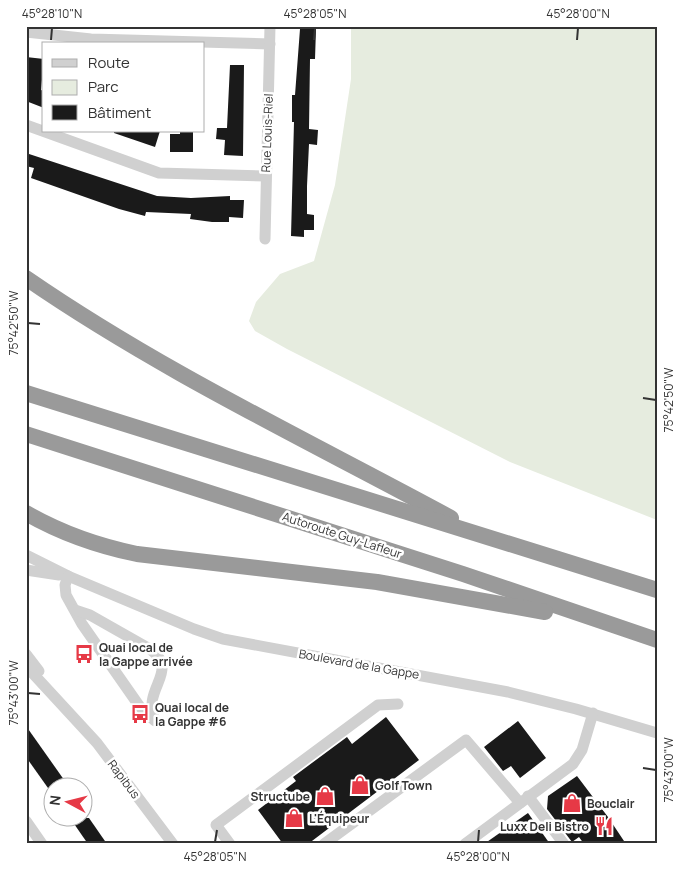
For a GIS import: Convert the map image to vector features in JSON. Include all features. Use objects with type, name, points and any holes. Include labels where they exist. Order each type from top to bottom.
[{"type":"highway","points":[[26,278],[107,332],[186,379],[478,533]]},
{"type":"highway","points":[[26,393],[357,498],[478,533],[657,590]]},
{"type":"highway","name":"Autoroute Guy-Lafleur","points":[[26,434],[463,574],[602,623],[657,640]]},
{"type":"highway","points":[[26,513],[77,537],[131,553],[409,587],[602,623]]},
{"type":"street","name":"Rue Louis-Riel","points":[[265,239],[270,26]]},
{"type":"street","points":[[26,32],[91,38],[270,44]]},
{"type":"street","points":[[26,125],[42,131]]},
{"type":"street","points":[[45,132],[159,173],[266,176]]},
{"type":"street","name":"Boulevard de la Gappe","points":[[26,555],[68,576],[194,629],[232,641],[493,688],[657,733]]},
{"type":"street","name":"Boulevard de la Gappe","points":[[26,570],[68,576]]},
{"type":"street","points":[[68,576],[65,592],[82,624],[140,707],[155,721],[150,704],[162,672],[158,656],[90,615],[75,610]]},
{"type":"street","name":"Rapibus","points":[[26,654],[72,717]]},
{"type":"street","name":"Rapibus","points":[[26,666],[105,754],[173,844]]},
{"type":"street","points":[[230,844],[216,825],[378,705],[398,704]]},
{"type":"street","points":[[465,844],[480,839],[524,800],[576,760],[582,750],[593,714]]},
{"type":"street","points":[[324,844],[466,740],[564,844]]},
{"type":"street","points":[[26,821],[42,844]]},
{"type":"green space","points":[[351,26],[657,26],[657,520],[510,462],[255,331],[249,321],[256,302],[280,274],[314,261],[335,185],[351,79]]},
{"type":"building","points":[[300,29],[316,29],[315,59],[310,59],[309,129],[318,130],[317,145],[309,144],[307,186],[307,214],[314,215],[314,230],[304,230],[304,237],[291,236],[294,122],[292,122],[292,95],[295,95]]},
{"type":"building","points":[[26,57],[42,59],[42,107],[26,101]]},
{"type":"building","points":[[230,65],[244,65],[243,156],[224,155],[225,140],[216,139],[217,128],[227,128]]},
{"type":"building","points":[[114,132],[160,132],[155,147]]},
{"type":"building","points":[[180,132],[193,132],[193,152],[170,152],[170,134],[180,134]]},
{"type":"building","points":[[26,153],[157,196],[191,198],[230,196],[230,200],[244,200],[243,218],[229,217],[229,222],[212,222],[190,219],[191,214],[146,212],[145,216],[119,209],[31,178],[34,168],[26,166]]},
{"type":"building","points":[[386,717],[419,760],[308,844],[283,844],[258,810],[296,781],[293,777],[347,737],[352,744]]},
{"type":"building","points":[[518,721],[546,758],[520,778],[511,766],[503,771],[484,747]]},
{"type":"building","points":[[26,726],[63,778],[42,778],[42,780],[26,757]]},
{"type":"building","name":"Bouclair","points":[[577,776],[626,844],[584,844],[579,837],[572,842],[547,809],[548,796]]},
{"type":"building","points":[[528,813],[550,844],[484,844]]},
{"type":"building","points":[[92,822],[107,844],[88,844],[77,828],[92,828]]},
{"type":"place","name":"Quai local de la Gappe arrivée","points":[[84,654]]},
{"type":"place","name":"Quai local de la Gappe #6","points":[[140,714]]},
{"type":"place","name":"Golf Town","points":[[360,785]]},
{"type":"place","name":"Structube","points":[[325,796]]},
{"type":"place","name":"Bouclair","points":[[572,803]]},
{"type":"place","name":"L'Équipeur","points":[[294,818]]},
{"type":"place","name":"Luxx Deli Bistro","points":[[604,826]]}]
